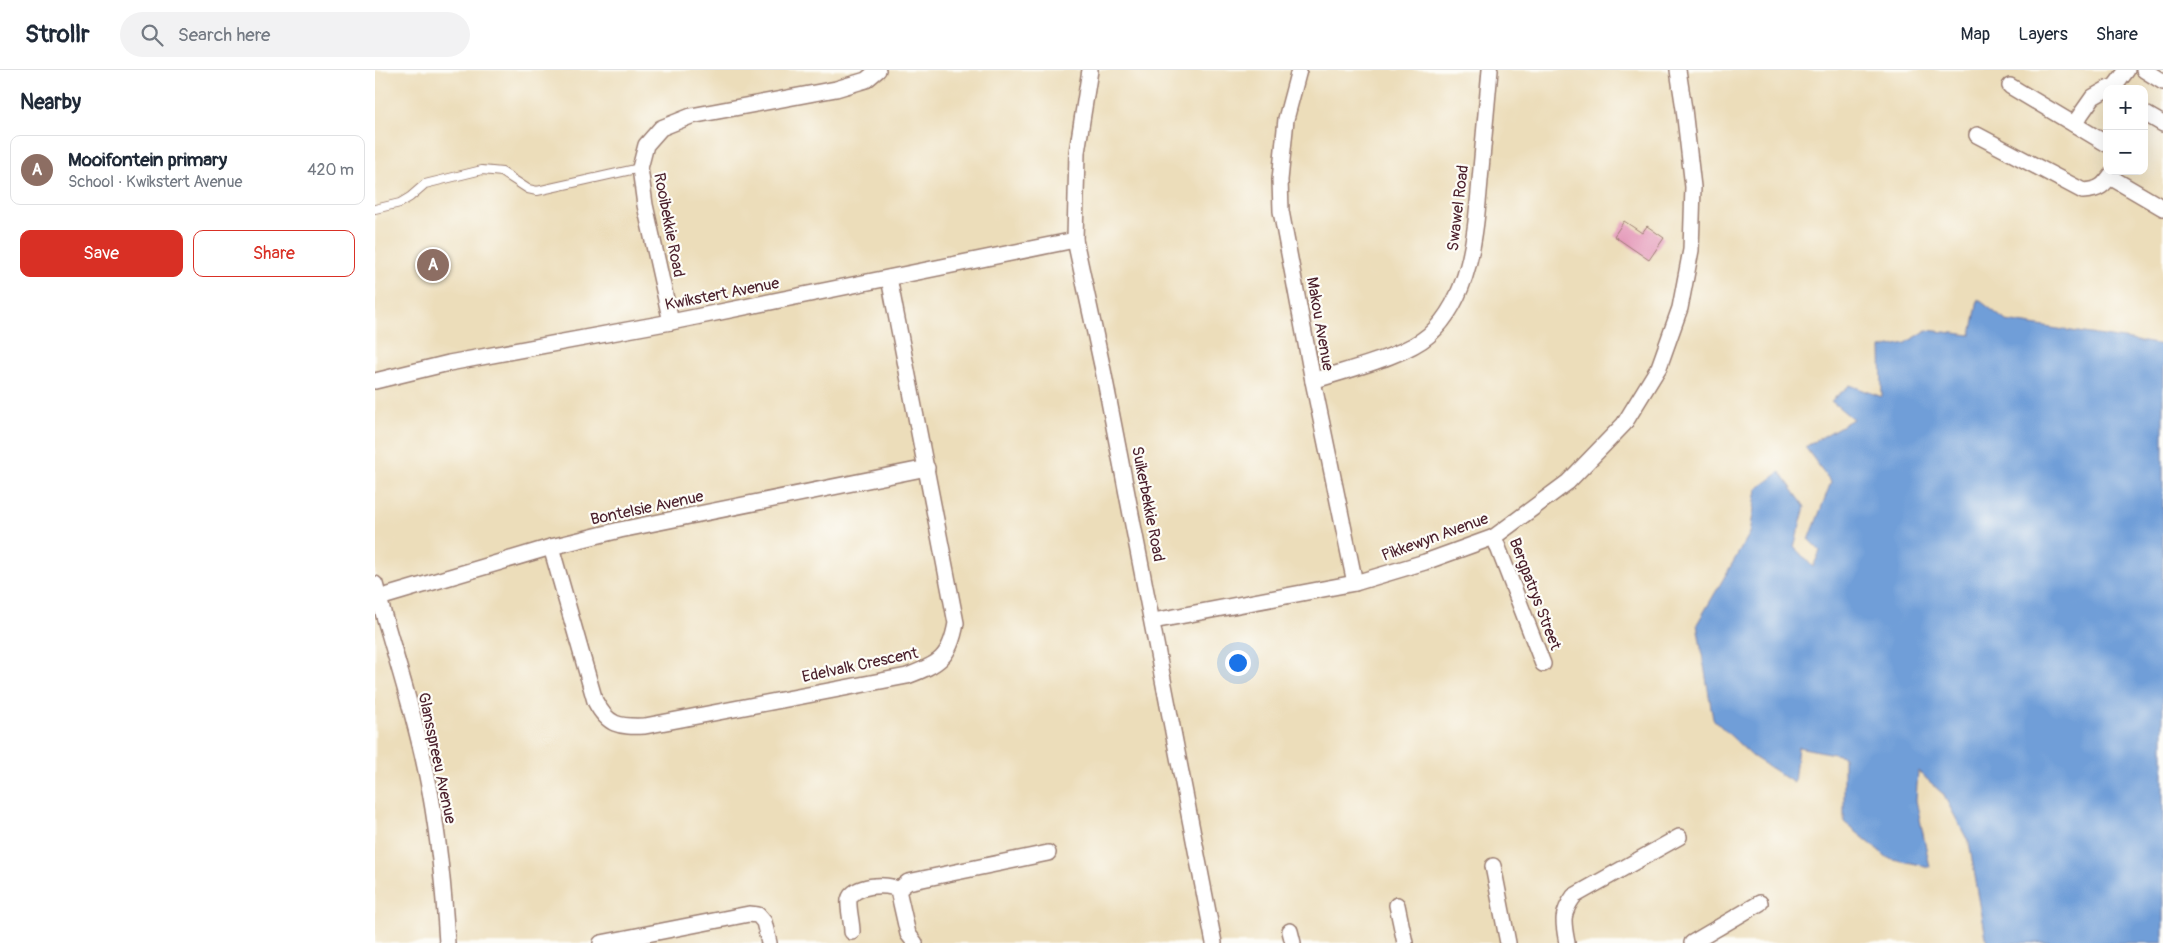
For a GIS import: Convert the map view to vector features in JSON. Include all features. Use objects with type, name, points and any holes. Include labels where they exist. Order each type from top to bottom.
[{"type":"street","name":"Rooibekkie Road","points":[[671,322],[654,252],[640,168],[646,145],[661,128],[691,116],[836,89],[865,80],[879,70]]},
{"type":"street","name":"Suikerbekkie Road","points":[[1090,70],[1077,152],[1075,240],[1153,621],[1214,943]]},
{"type":"street","name":"Makou Avenue","points":[[1299,70],[1286,119],[1280,180],[1281,211],[1313,381],[1355,584]]},
{"type":"street","name":"Swawel Road","points":[[1313,381],[1401,351],[1429,336],[1449,312],[1465,276],[1475,238],[1490,70]]},
{"type":"street","name":"Pikkewyn Avenue","points":[[1153,621],[1355,584],[1425,562],[1494,537],[1568,482],[1625,424],[1659,367],[1680,308],[1691,250],[1693,187],[1678,70]]},
{"type":"street","points":[[2116,85],[2127,70]]},
{"type":"street","points":[[2144,70],[2163,82]]},
{"type":"street","points":[[2010,86],[2103,142]]},
{"type":"street","points":[[2074,124],[2093,98],[2103,92]]},
{"type":"street","points":[[2148,115],[2163,124]]},
{"type":"street","points":[[1977,135],[2083,191],[2103,186],[2111,175]]},
{"type":"street","points":[[2114,175],[2163,208]]},
{"type":"street","name":"Kwikstert Avenue","points":[[375,381],[449,362],[671,322],[1075,240]]},
{"type":"street","name":"Edelvalk Crescent","points":[[551,547],[595,701],[602,715],[611,722],[627,726],[645,726],[907,676],[930,667],[945,656],[953,641],[956,623],[889,278]]},
{"type":"street","name":"Bontelsie Avenue","points":[[377,591],[620,530],[927,468]]},
{"type":"street","name":"Bergpatrys Street","points":[[1494,537],[1543,664]]},
{"type":"street","name":"Glansspreeu Avenue","points":[[377,591],[420,745],[430,791],[442,870],[447,943]]},
{"type":"street","points":[[1567,943],[1563,924],[1565,909],[1574,896],[1679,837]]},
{"type":"street","points":[[898,890],[908,882],[924,878],[1048,853]]},
{"type":"street","points":[[1493,866],[1508,943]]},
{"type":"street","points":[[853,932],[849,901],[852,894],[864,888],[883,885],[894,887],[898,890],[908,934],[915,943]]},
{"type":"street","points":[[1692,943],[1760,903]]},
{"type":"street","points":[[1397,906],[1405,943]]},
{"type":"street","points":[[601,943],[644,939],[749,914],[758,915],[764,922],[769,943]]},
{"type":"lane","points":[[375,209],[400,203],[425,184],[483,170],[502,172],[528,189],[537,191],[640,168]]},
{"type":"water","points":[[1978,299],[2006,321],[2163,345],[2163,943],[1987,943],[1969,843],[1943,794],[1918,771],[1916,800],[1930,867],[1888,858],[1844,822],[1844,756],[1798,747],[1794,783],[1752,756],[1713,719],[1697,624],[1750,533],[1757,489],[1780,472],[1805,507],[1794,547],[1813,567],[1820,551],[1809,540],[1831,482],[1805,447],[1853,419],[1831,401],[1850,385],[1882,397],[1881,348],[1906,343],[1927,330],[1971,335]]},
{"type":"building","points":[[1624,221],[1642,233],[1647,226],[1664,238],[1649,260],[1614,236]]},
{"type":"place","name":"Mooifontein primary","points":[[433,265]]}]
